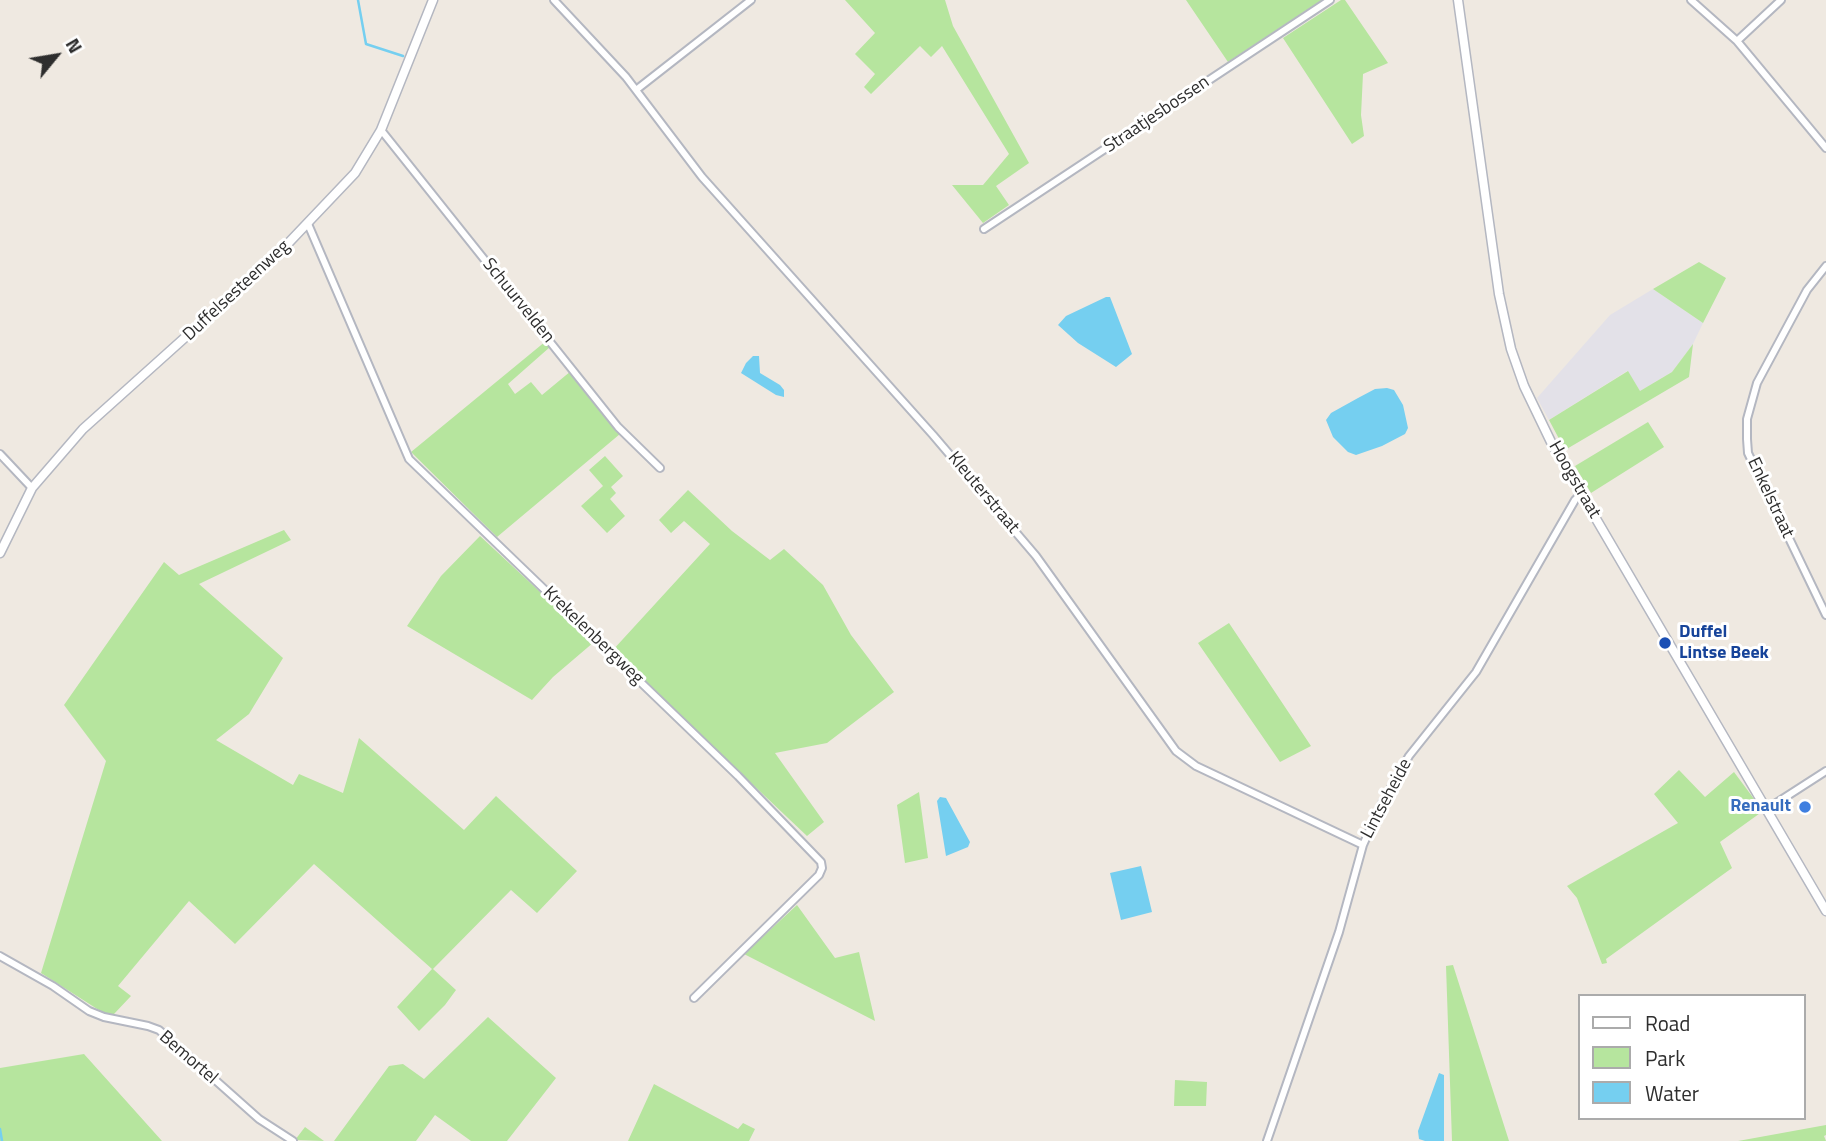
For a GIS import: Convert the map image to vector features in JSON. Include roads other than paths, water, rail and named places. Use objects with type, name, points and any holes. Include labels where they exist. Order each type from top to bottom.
[{"type":"street","name":"Duffelsesteenweg","points":[[0,553],[32,488],[83,429],[309,224],[355,173],[381,130],[433,0]]},
{"type":"street","name":"Kleuterstraat","points":[[554,0],[636,90],[702,177],[933,435],[1036,556],[1176,751],[1196,766],[1363,845]]},
{"type":"street","points":[[636,90],[751,0]]},
{"type":"street","name":"Straatjesbossen","points":[[984,229],[1330,0]]},
{"type":"street","name":"Hoogstraat","points":[[1458,0],[1504,322],[1532,404],[1826,911]]},
{"type":"street","points":[[1691,0],[1737,41],[1826,148]]},
{"type":"street","points":[[1737,41],[1781,0]]},
{"type":"street","name":"Schuurvelden","points":[[381,130],[618,427],[660,468]]},
{"type":"street","name":"Krekelenbergweg","points":[[309,224],[409,458],[728,766],[821,862],[819,874],[694,998]]},
{"type":"street","name":"Enkelstraat","points":[[1826,266],[1807,290],[1757,383],[1747,419],[1748,453],[1826,615]]},
{"type":"street","points":[[0,454],[32,488]]},
{"type":"street","name":"Lintseheide","points":[[1266,1141],[1339,932],[1363,845],[1380,807],[1409,756],[1475,672],[1575,500],[1582,493]]},
{"type":"street","points":[[1767,809],[1826,771]]},
{"type":"street","name":"Bemortel","points":[[0,956],[89,1011],[159,1030],[259,1119],[293,1141]]},
{"type":"water","points":[[1110,297],[1132,354],[1116,367],[1078,343],[1058,325],[1066,316]]},
{"type":"water","points":[[753,356],[759,356],[760,373],[780,385],[784,390],[784,397],[776,395],[741,373]]},
{"type":"water","points":[[1375,389],[1394,390],[1403,405],[1408,428],[1405,434],[1356,455],[1348,452],[1333,437],[1326,420],[1331,413]]},
{"type":"water","points":[[940,797],[946,798],[970,842],[968,847],[946,856],[937,801]]},
{"type":"water","points":[[1141,866],[1152,912],[1121,920],[1110,873]]},
{"type":"water","points":[[1439,1073],[1444,1075],[1444,1141],[1425,1141],[1419,1139],[1418,1131]]},
{"type":"waterway","points":[[358,0],[366,44],[403,56]]},
{"type":"waterway","points":[[0,1129],[2,1141]]},
{"type":"place","name":"Duffel Lintse Beek","points":[[1665,643]]},
{"type":"place","name":"Renault","points":[[1805,807]]}]
